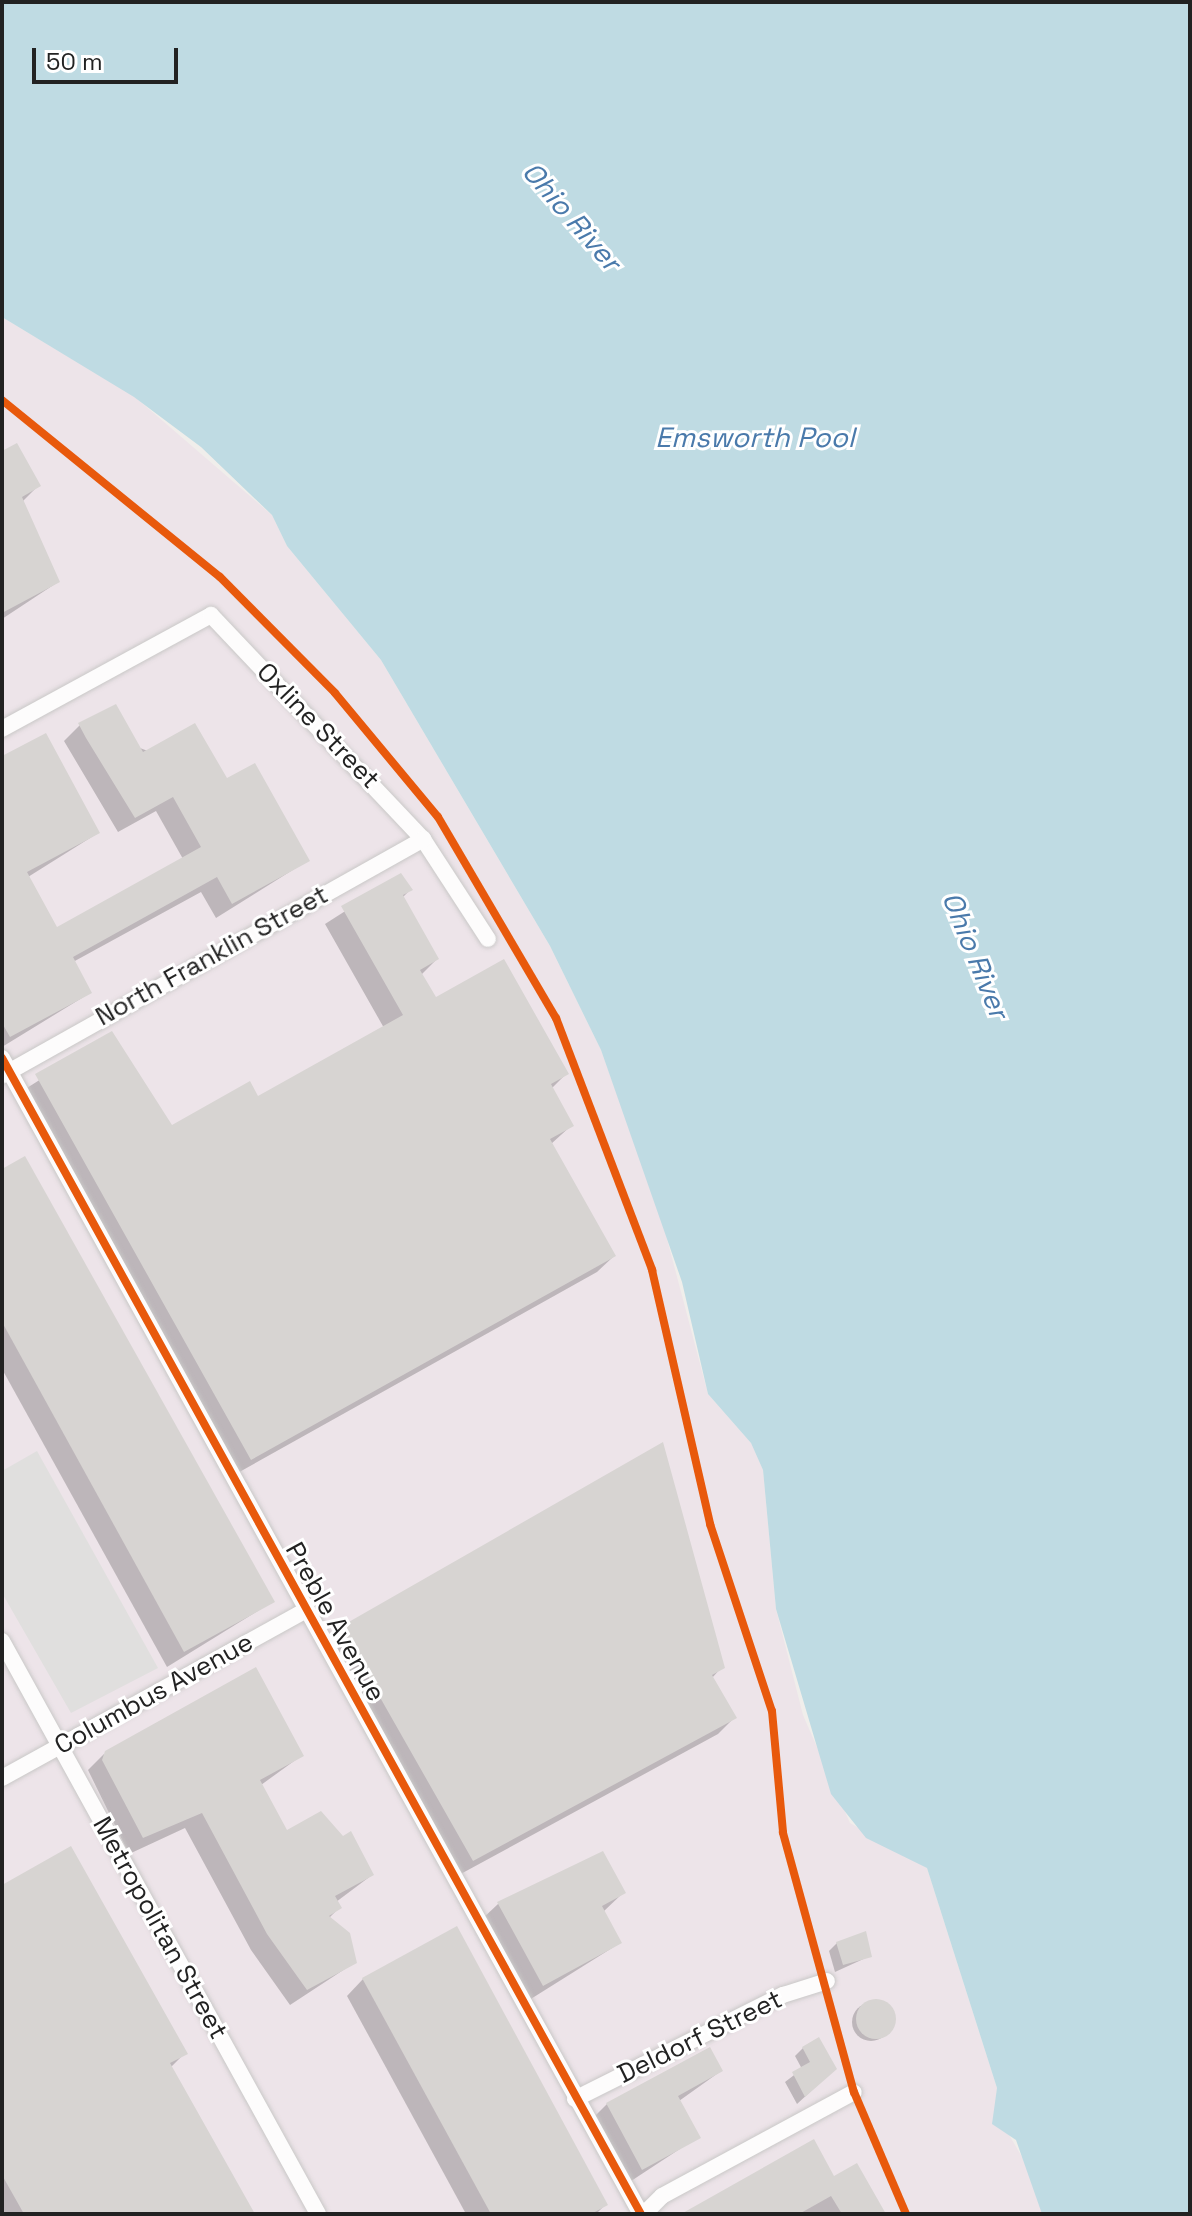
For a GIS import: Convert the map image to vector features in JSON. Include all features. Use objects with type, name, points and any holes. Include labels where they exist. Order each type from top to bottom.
[{"type":"street","name":"Oxline Street","points":[[2,729],[211,615],[423,839],[488,939]]},
{"type":"street","name":"North Franklin Street","points":[[5,1068],[423,839]]},
{"type":"street","name":"Preble Avenue","points":[[5,1068],[575,2099],[643,2214]]},
{"type":"street","name":"Columbus Avenue","points":[[2,1778],[306,1610]]},
{"type":"street","name":"Metropolitan Street","points":[[2,1641],[318,2214]]},
{"type":"street","name":"Deldorf Street","points":[[575,2099],[783,1995],[827,1981]]},
{"type":"street","points":[[643,2214],[662,2196],[854,2092]]},
{"type":"shaded area","points":[[2,317],[135,397],[272,515],[287,546],[381,660],[550,946],[601,1050],[662,1220],[708,1394],[751,1443],[763,1470],[776,1609],[803,1715],[850,1823],[927,1868],[997,2088],[996,2113],[1031,2172],[1042,2214],[2,2214]]},
{"type":"shaded area","points":[[37,1451],[158,1668],[71,1713],[2,1593],[2,1471]]},
{"type":"water","name":"Emsworth Pool","points":[[2,2],[1190,2],[1190,2214],[1042,2214],[1016,2140],[992,2124],[997,2088],[927,1868],[866,1838],[831,1794],[776,1609],[763,1470],[751,1443],[708,1394],[682,1282],[601,1050],[550,946],[381,660],[287,546],[272,515],[201,447],[134,397],[2,317]]},
{"type":"building","points":[[17,443],[41,486],[22,497],[60,582],[2,613],[2,451]]},
{"type":"building","points":[[116,704],[143,752],[195,723],[227,778],[255,763],[310,861],[232,904],[217,877],[73,957],[92,993],[10,1037],[2,1023],[2,756],[46,733],[100,833],[27,872],[57,927],[201,847],[173,797],[135,818],[86,738],[78,723]]},
{"type":"building","points":[[401,873],[413,890],[403,895],[439,959],[420,970],[436,997],[504,959],[569,1074],[551,1084],[574,1126],[550,1139],[616,1256],[251,1460],[35,1074],[112,1031],[172,1125],[250,1081],[258,1096],[403,1015],[341,906]]},
{"type":"building","points":[[25,1156],[275,1602],[184,1652],[2,1322],[2,1169]]},
{"type":"building","points":[[663,1442],[725,1668],[712,1675],[737,1718],[473,1861],[340,1627]]},
{"type":"building","points":[[256,1667],[304,1756],[260,1780],[287,1830],[321,1811],[343,1836],[351,1831],[374,1875],[335,1896],[342,1908],[329,1916],[350,1933],[357,1963],[307,1990],[267,1934],[202,1813],[143,1838],[102,1760],[105,1751]]},
{"type":"building","points":[[71,1846],[188,2054],[170,2063],[255,2214],[24,2214],[2,2175],[2,1885]]},
{"type":"building","points":[[603,1851],[626,1893],[602,1906],[622,1943],[543,1986],[497,1902]]},
{"type":"building","points":[[457,1926],[608,2205],[591,2214],[491,2214],[362,1978]]},
{"type":"building","points":[[866,1931],[872,1957],[843,1965],[836,1942]]},
{"type":"building","points":[[876,1999],[890,2005],[896,2019],[890,2033],[876,2039],[862,2033],[856,2019],[862,2005]]},
{"type":"building","points":[[819,2037],[837,2069],[805,2097],[792,2072],[810,2062],[802,2047]]},
{"type":"building","points":[[710,2047],[723,2071],[678,2096],[701,2138],[642,2170],[606,2103]]},
{"type":"building","points":[[814,2139],[834,2176],[857,2163],[886,2214],[842,2214],[831,2196],[799,2214],[681,2214]]},
{"type":"cycle path","points":[[2,400],[220,577],[335,693],[438,817],[556,1018],[652,1270],[710,1524],[772,1711],[783,1833],[854,2092],[906,2214]]},
{"type":"cycle path","points":[[2,1058],[641,2214]]},
{"type":"water label","name":"Ohio River","points":[[572,216]]},
{"type":"water label","name":"Ohio River","points":[[976,955]]}]
